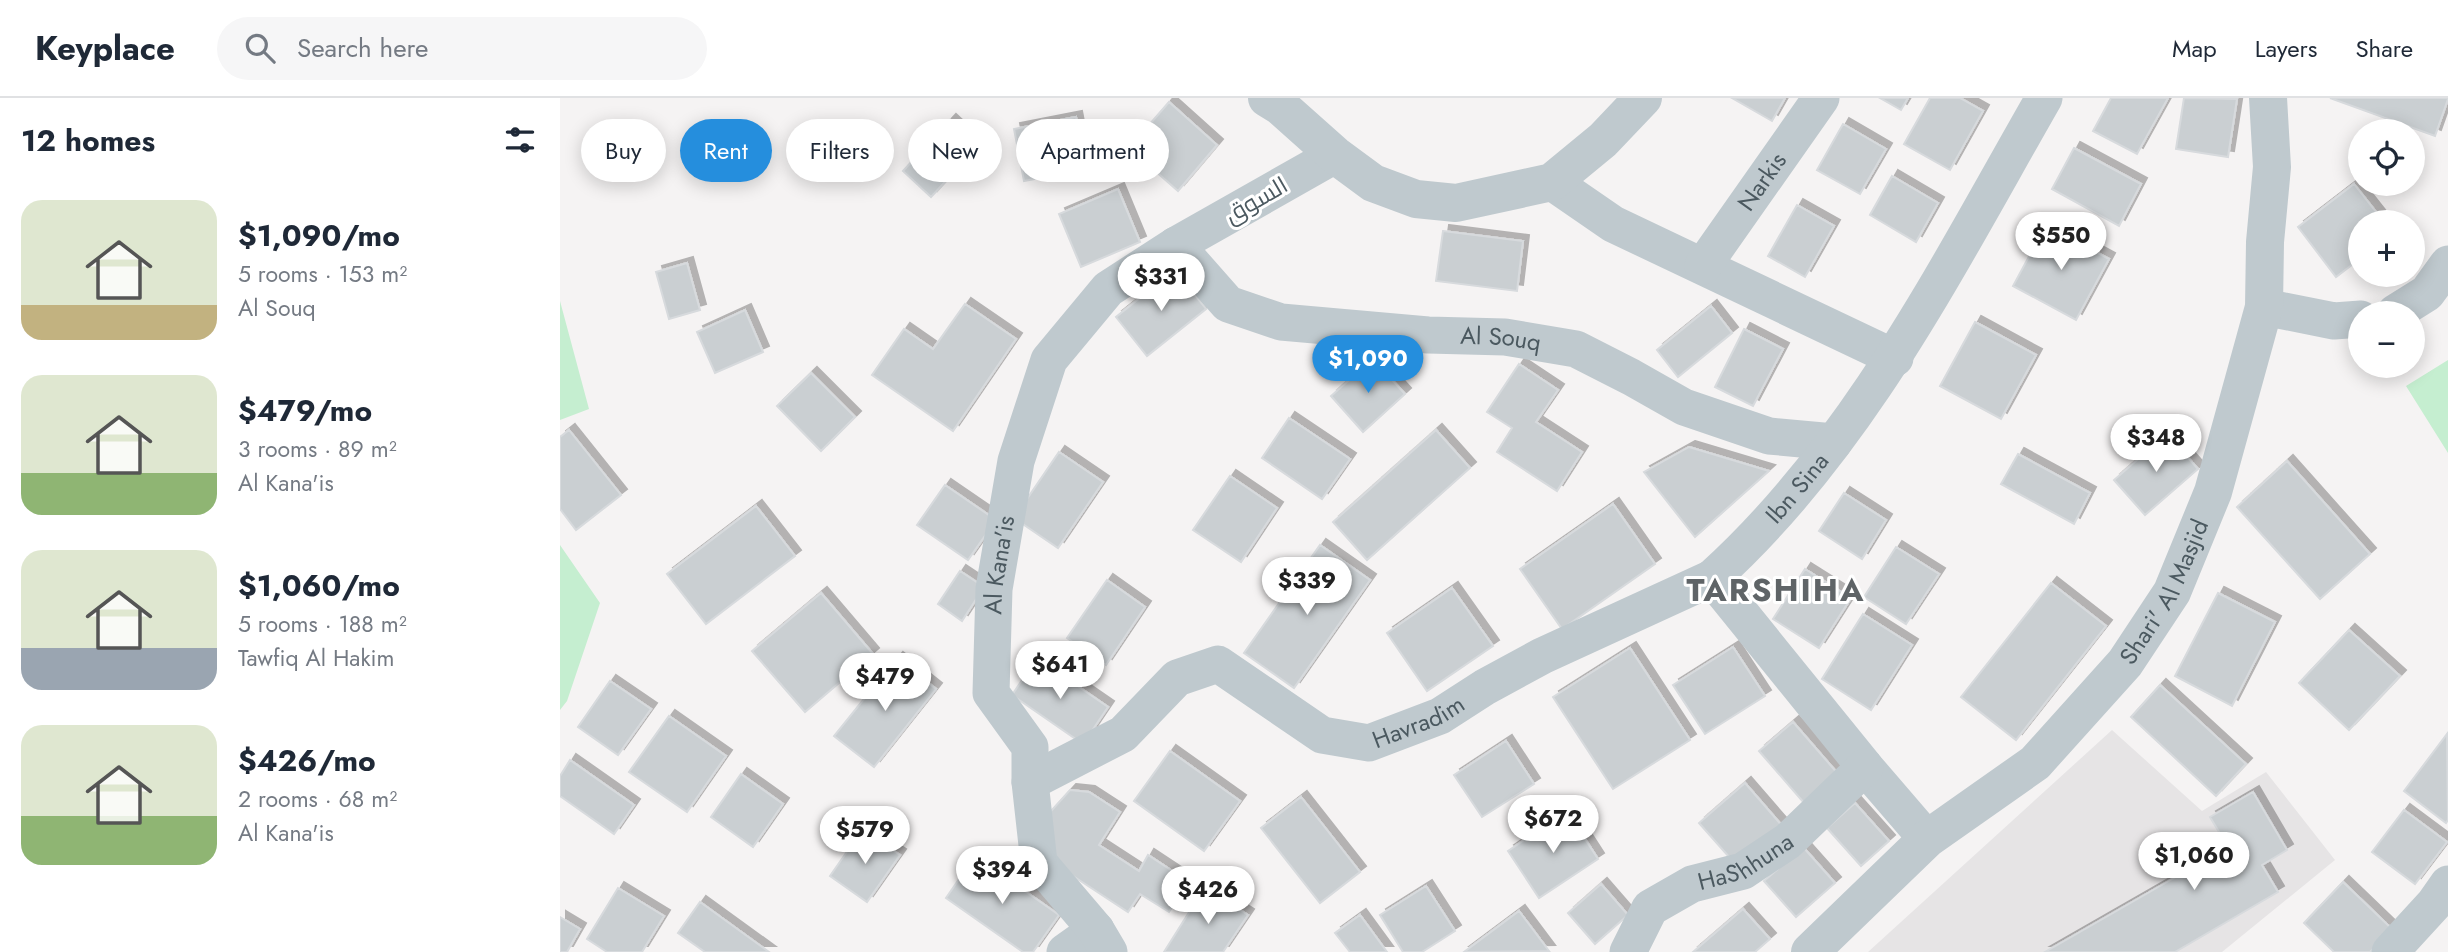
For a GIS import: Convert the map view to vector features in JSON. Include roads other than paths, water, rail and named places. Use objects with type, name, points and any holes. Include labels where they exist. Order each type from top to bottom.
[{"type":"street","points":[[1267,98],[1373,183],[1416,199],[1456,203],[1552,182],[1603,140],[1643,98]]},
{"type":"street","name":"Narkis","points":[[1703,266],[1821,98]]},
{"type":"street","name":"Ibn Sina","points":[[1712,578],[1751,543],[1834,442],[1895,358],[2044,98]]},
{"type":"street","name":"Shari' Al Masjid","points":[[1810,952],[1927,839],[2035,763],[2125,663],[2172,592],[2213,492],[2264,307],[2265,242],[2272,167],[2268,98]]},
{"type":"street","name":"السوق","points":[[1176,245],[1335,155]]},
{"type":"street","points":[[1552,182],[1613,224],[1895,358]]},
{"type":"street","name":"Al Souq","points":[[1176,245],[1228,304],[1281,322],[1452,337],[1505,337],[1576,349],[1684,407],[1769,436],[1834,442]]},
{"type":"street","name":"Al Kana'is","points":[[1102,941],[1039,863],[1030,782],[1030,747],[990,693],[994,589],[1016,461],[1049,360],[1108,289],[1176,245]]},
{"type":"street","points":[[2414,301],[2427,293],[2448,264]]},
{"type":"street","points":[[2264,307],[2334,321],[2348,320]]},
{"type":"street","points":[[1712,578],[1927,839]]},
{"type":"street","name":"Havradim","points":[[1030,782],[1123,734],[1177,678],[1219,664],[1322,735],[1369,743],[1440,716],[1485,687],[1542,656],[1712,578]]},
{"type":"street","name":"HaShhuna","points":[[1628,952],[1650,908],[1692,884],[1743,871],[1788,841],[1865,767]]},
{"type":"street","points":[[2390,952],[2434,904],[2448,884]]},
{"type":"street","points":[[1065,952],[1102,941]]},
{"type":"district","name":"TARSHIHA","points":[[1776,590]]}]
